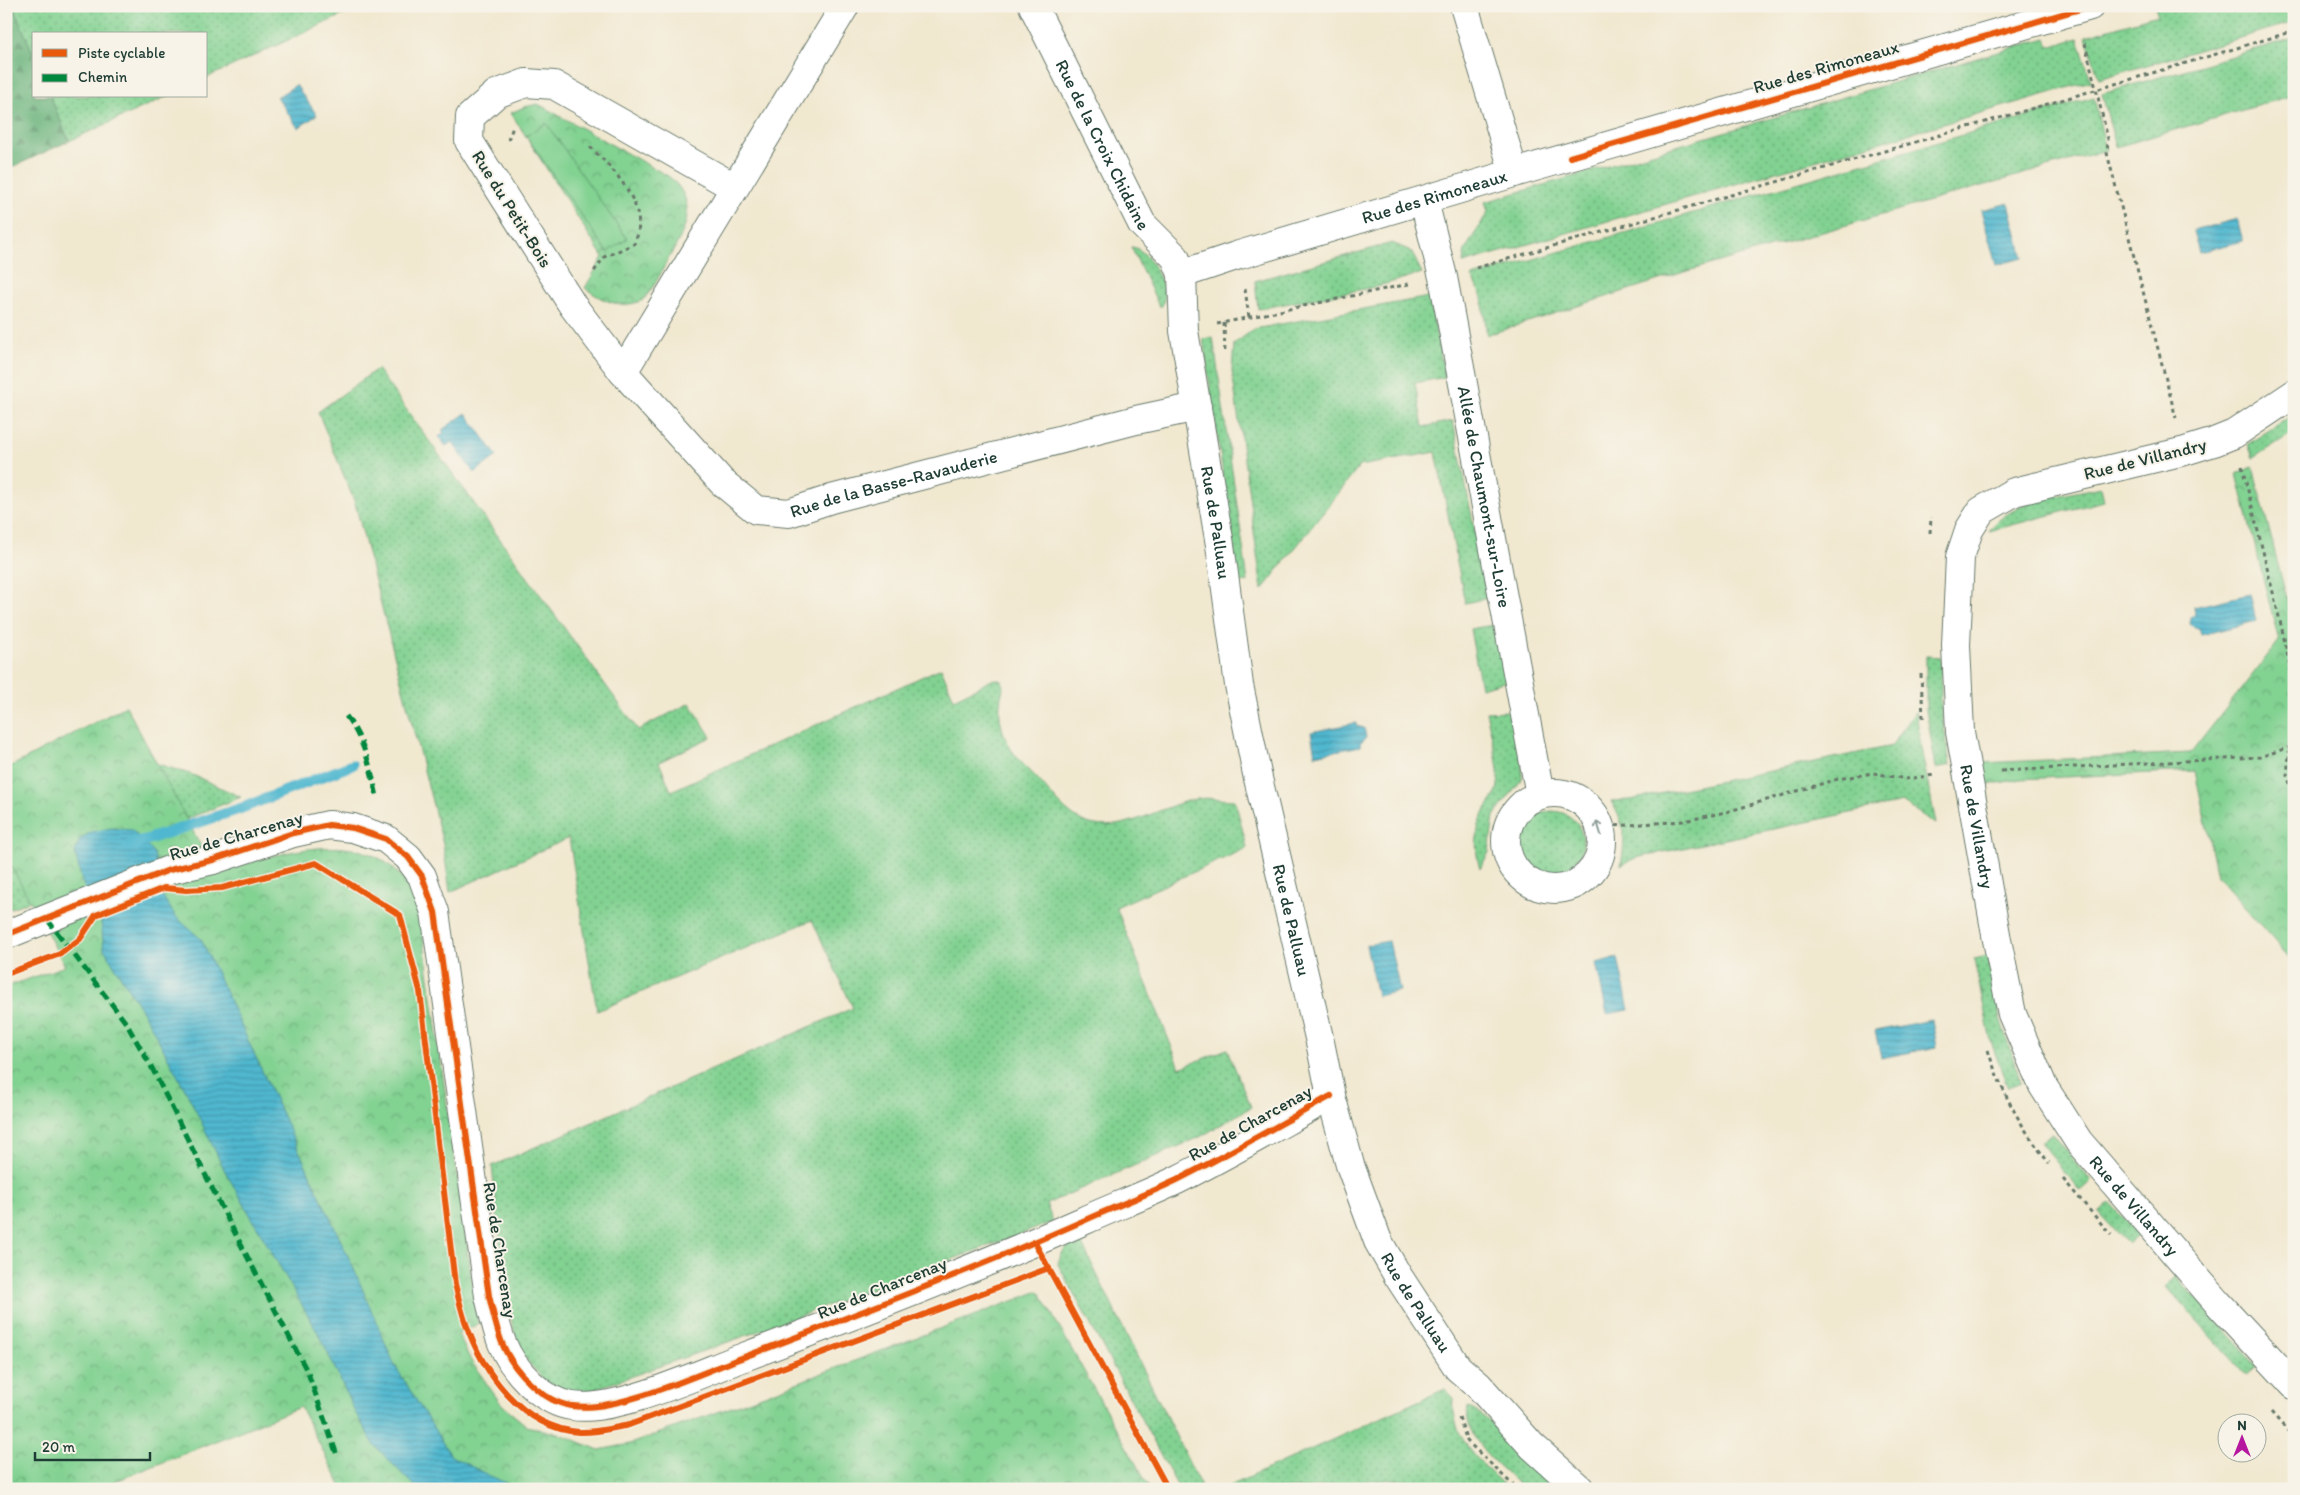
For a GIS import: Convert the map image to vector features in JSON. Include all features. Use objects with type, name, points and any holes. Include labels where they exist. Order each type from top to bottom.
[{"type":"street","points":[[623,372],[844,6]]},
{"type":"street","name":"Rue de la Croix Chidaine","points":[[1033,6],[1142,224],[1175,257],[1182,274]]},
{"type":"street","points":[[1464,6],[1514,173]]},
{"type":"street","name":"Rue des Rimoneaux","points":[[1182,274],[1239,255],[1514,173],[2084,8]]},
{"type":"street","name":"Rue du Petit-Bois","points":[[623,372],[573,306],[469,141],[470,117],[496,94],[526,83],[554,85],[734,187]]},
{"type":"street","name":"Allée de Chaumont-sur-Loire","points":[[1424,201],[1443,277],[1540,795]]},
{"type":"street","name":"Rue de Palluau","points":[[1182,274],[1184,331],[1220,545],[1239,685],[1257,774],[1331,1096],[1350,1165],[1378,1241],[1398,1276],[1458,1368],[1478,1386],[1532,1446],[1580,1489]]},
{"type":"street","name":"Rue de la Basse-Ravauderie","points":[[623,372],[722,482],[756,510],[788,513],[869,489],[1197,407]]},
{"type":"street","name":"Rue de Villandry","points":[[2294,394],[2234,434],[2185,451],[2014,492],[1981,511],[1969,530],[1960,557],[1956,645],[1960,732],[2012,1014],[2042,1086],[2079,1142],[2218,1303],[2294,1385]]},
{"type":"street","name":"Rue de Charcenay","points":[[6,935],[169,870],[213,860],[294,833],[329,825],[353,828],[386,839],[408,857],[422,876],[435,912],[489,1296],[495,1322],[511,1361],[524,1377],[538,1390],[569,1406],[605,1405],[653,1391],[838,1322],[1035,1243],[1176,1180],[1331,1096]]},
{"type":"path","points":[[2084,8],[2097,90],[2108,139],[2108,154],[2185,451]]},
{"type":"path","points":[[1184,331],[1443,277],[2294,32]]},
{"type":"path","points":[[489,173],[517,122]]},
{"type":"path","points":[[573,306],[601,259],[634,244],[640,226],[638,208],[605,161],[588,145]]},
{"type":"path","points":[[1244,283],[1249,318]]},
{"type":"path","points":[[1224,323],[1225,357]]},
{"type":"path","points":[[2234,434],[2282,629],[2294,686]]},
{"type":"path","points":[[2294,701],[2287,776],[2294,793]]},
{"type":"green space","points":[[6,6],[13,6],[32,51],[32,98],[51,98],[69,141],[6,170]]},
{"type":"green space","points":[[13,6],[362,6],[208,77],[208,32],[32,32],[32,51]]},
{"type":"green space","points":[[2294,6],[2294,22],[2099,79],[2086,36],[2157,15],[2156,7]]},
{"type":"green space","points":[[2046,38],[2049,47],[2078,38],[2091,81],[1463,263],[1465,250],[1488,212],[1485,202]]},
{"type":"green space","points":[[2294,38],[2294,95],[2116,147],[2102,94]]},
{"type":"green space","points":[[2094,97],[2106,150],[1681,273],[1487,335],[1482,297],[1472,277]]},
{"type":"green space","points":[[51,98],[164,98],[69,141]]},
{"type":"green space","points":[[538,104],[668,176],[678,186],[684,196],[687,217],[684,228],[656,282],[643,300],[627,304],[612,303],[585,288],[603,257],[511,113],[524,107]]},
{"type":"green space","points":[[546,123],[627,239],[607,252],[526,136]]},
{"type":"green space","points":[[1392,243],[1411,251],[1422,273],[1375,287],[1258,309],[1255,281]]},
{"type":"green space","points":[[1131,247],[1137,248],[1147,257],[1160,278],[1164,290],[1162,306],[1159,306]]},
{"type":"green space","points":[[1429,297],[1445,377],[1415,383],[1423,427],[1453,421],[1488,598],[1465,603],[1436,452],[1360,466],[1262,590],[1232,371],[1234,344],[1254,329]]},
{"type":"green space","points":[[1213,337],[1248,582],[1239,583],[1203,339]]},
{"type":"green space","points":[[377,369],[638,730],[690,703],[711,737],[659,762],[671,791],[941,668],[954,699],[994,679],[1002,681],[1004,686],[1001,697],[1000,720],[1012,751],[1060,804],[1072,815],[1087,823],[1102,826],[1118,825],[1196,799],[1235,800],[1247,848],[1116,907],[1180,1068],[1227,1049],[1251,1107],[1200,1137],[1046,1204],[1053,1222],[759,1331],[587,1392],[561,1391],[543,1379],[522,1355],[513,1328],[504,1275],[492,1166],[853,1008],[812,920],[597,1011],[569,838],[450,892],[443,844],[355,503],[318,412]]},
{"type":"green space","points":[[2294,414],[2294,432],[2253,458],[2248,444]]},
{"type":"green space","points":[[2253,467],[2294,627],[2294,963],[2217,876],[2195,771],[2020,779],[1987,785],[1983,763],[2191,753],[2279,641],[2237,474]]},
{"type":"green space","points":[[2101,487],[2104,501],[1989,531],[2010,512],[2024,506],[2056,496]]},
{"type":"green space","points":[[1493,625],[1507,681],[1481,688],[1470,629]]},
{"type":"green space","points":[[1926,656],[1941,657],[1941,708],[1950,765],[1936,768],[1926,710]]},
{"type":"green space","points":[[126,706],[216,874],[276,855],[319,848],[341,848],[361,851],[385,862],[402,877],[418,900],[478,1324],[458,1334],[471,1361],[499,1401],[527,1426],[563,1435],[599,1450],[630,1444],[1039,1291],[1150,1489],[343,1489],[300,1407],[96,1489],[6,1489],[6,987],[65,966],[6,856],[6,769]]},
{"type":"green space","points":[[1510,711],[1522,763],[1522,779],[1494,816],[1489,852],[1480,869],[1476,846],[1478,831],[1482,816],[1494,798],[1499,778],[1486,712]]},
{"type":"green space","points":[[1916,711],[1921,748],[1936,824],[1902,802],[1635,858],[1621,865],[1624,847],[1622,824],[1611,801],[1630,800],[1892,746]]},
{"type":"green space","points":[[116,751],[193,775],[241,797],[159,830],[61,889],[6,910],[6,791]]},
{"type":"green space","points":[[1546,811],[1558,811],[1574,820],[1581,830],[1583,842],[1581,854],[1574,864],[1558,873],[1546,873],[1535,868],[1526,859],[1521,848],[1521,836],[1526,825],[1535,816]]},
{"type":"green space","points":[[1988,956],[2000,1018],[2021,1083],[2008,1088],[1991,1042],[1974,959]]},
{"type":"green space","points":[[2053,1134],[2091,1181],[2080,1191],[2040,1142]]},
{"type":"green space","points":[[2110,1203],[2139,1235],[2128,1245],[2099,1213]]},
{"type":"green space","points":[[1080,1240],[1202,1489],[1179,1489],[1058,1264],[1061,1255],[1066,1249]]},
{"type":"green space","points":[[2176,1276],[2257,1366],[2246,1375],[2166,1286]]},
{"type":"green space","points":[[1445,1389],[1454,1398],[1454,1413],[1462,1438],[1478,1460],[1508,1489],[1448,1489],[1402,1480],[1378,1480],[1306,1489],[1223,1489]]},
{"type":"green space","points":[[1468,1407],[1482,1415],[1561,1489],[1525,1489],[1506,1473],[1486,1453],[1471,1431]]},
{"type":"water","points":[[296,85],[317,115],[298,128],[277,97]]},
{"type":"water","points":[[2009,203],[2023,258],[1996,265],[1981,210]]},
{"type":"water","points":[[2237,219],[2243,241],[2199,252],[2193,231]]},
{"type":"water","points":[[466,413],[497,456],[474,473],[452,442],[446,446],[439,437],[444,432],[442,430]]},
{"type":"water","points":[[2250,594],[2256,621],[2201,635],[2199,628],[2195,628],[2190,624],[2191,618],[2195,615],[2194,607]]},
{"type":"water","points":[[1356,723],[1356,726],[1364,728],[1366,737],[1360,743],[1360,746],[1315,755],[1311,732]]},
{"type":"water","points":[[112,828],[132,830],[154,853],[163,897],[176,917],[201,939],[353,1267],[395,1366],[451,1456],[520,1489],[417,1489],[375,1446],[355,1412],[321,1338],[225,1171],[191,1101],[151,1026],[104,949],[101,922],[82,882],[75,852],[80,839],[91,832]]},
{"type":"water","points":[[1389,941],[1400,991],[1377,996],[1366,945]]},
{"type":"water","points":[[1618,958],[1629,1010],[1607,1014],[1596,963]]},
{"type":"water","points":[[1932,1020],[1937,1047],[1881,1058],[1875,1031]]},
{"type":"waterway","points":[[128,846],[242,808],[352,765]]},
{"type":"marked path","points":[[346,716],[362,745],[377,797]]},
{"type":"marked path","points":[[47,919],[126,1023],[152,1068],[308,1373],[337,1455]]},
{"type":"marked path","points":[[1384,1489],[1393,1489]]},
{"type":"cycle path","points":[[1570,157],[2090,6]]},
{"type":"cycle path","points":[[6,935],[169,870],[213,860],[293,833],[329,825],[353,828],[386,839],[408,857],[422,876],[435,912],[489,1296],[498,1332],[513,1364],[521,1374],[550,1398],[572,1406],[591,1407],[635,1398],[957,1274],[1154,1191],[1331,1096]]},
{"type":"cycle path","points":[[6,974],[60,954],[80,939],[96,915],[164,888],[186,890],[222,888],[316,863],[400,915],[420,991],[455,1284],[464,1316],[472,1340],[482,1359],[507,1394],[522,1409],[558,1428],[585,1432],[629,1425],[1049,1268]]},
{"type":"cycle path","points":[[1035,1243],[1168,1489]]}]
